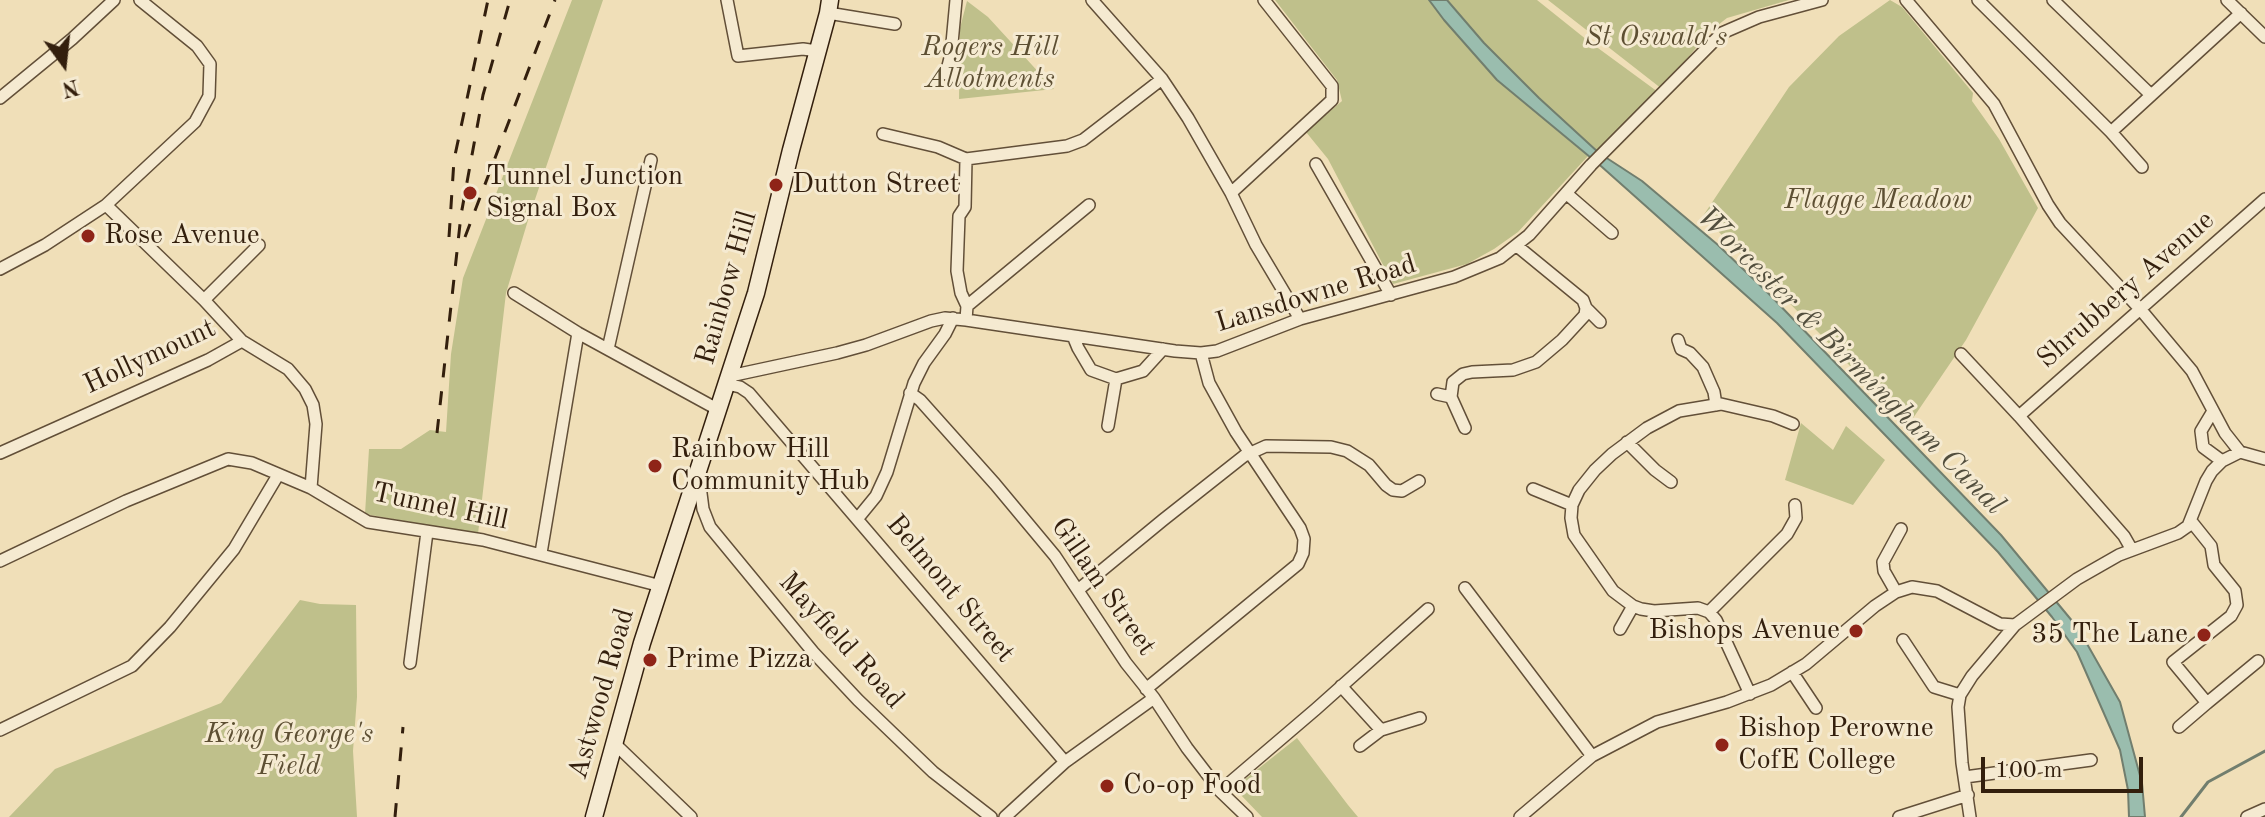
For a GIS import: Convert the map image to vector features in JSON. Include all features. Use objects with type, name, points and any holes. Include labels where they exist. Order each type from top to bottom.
[{"type":"main road","name":"Rainbow Hill","points":[[661,586],[756,293],[829,7]]},
{"type":"main road","name":"Astwood Road","points":[[594,817],[661,586]]},
{"type":"street","points":[[0,98],[114,0]]},
{"type":"street","points":[[0,269],[45,245],[106,205],[195,122],[209,96],[210,64],[197,46],[140,0]]},
{"type":"street","points":[[727,0],[738,56],[803,49],[817,51]]},
{"type":"street","points":[[946,74],[956,0]]},
{"type":"street","points":[[1092,0],[1162,79],[1188,118],[1231,193],[1256,245],[1300,319]]},
{"type":"street","points":[[1231,193],[1332,100],[1332,86],[1264,0]]},
{"type":"street","name":"Lansdowne Road","points":[[728,380],[866,345],[931,321],[953,318],[1163,349],[1201,353],[1217,351],[1300,319],[1484,266],[1517,246],[1602,153],[1722,33],[1759,17],[1822,0]]},
{"type":"street","points":[[1906,0],[1994,104],[2060,223],[2141,310],[2192,371],[2225,433],[2240,452],[2265,459]]},
{"type":"street","points":[[1978,0],[2111,132],[2142,167]]},
{"type":"street","points":[[2227,0],[2265,37]]},
{"type":"street","points":[[2057,2],[2151,95]]},
{"type":"street","points":[[829,7],[895,24]]},
{"type":"street","points":[[2111,132],[2241,13]]},
{"type":"street","points":[[883,134],[938,147],[966,159],[1067,146],[1083,140],[1162,79]]},
{"type":"street","points":[[966,159],[965,207],[959,216],[957,271],[967,306],[966,320]]},
{"type":"street","points":[[608,349],[651,160]]},
{"type":"street","points":[[1316,164],[1391,295]]},
{"type":"street","points":[[1567,194],[1612,233]]},
{"type":"street","name":"Shrubbery Avenue","points":[[2019,416],[2265,199]]},
{"type":"street","points":[[106,205],[242,341]]},
{"type":"street","points":[[967,306],[1089,205]]},
{"type":"street","points":[[204,300],[259,245]]},
{"type":"street","points":[[1517,246],[1583,300],[1586,308],[1600,322]]},
{"type":"street","points":[[514,293],[578,333],[717,409]]},
{"type":"street","points":[[1465,428],[1451,397],[1453,382],[1463,374],[1513,370],[1536,362],[1562,340],[1585,315],[1586,308]]},
{"type":"street","points":[[858,518],[876,496],[887,472],[910,393],[924,363],[953,318]]},
{"type":"street","points":[[541,553],[578,333]]},
{"type":"street","points":[[1073,336],[1091,370],[1116,379],[1143,371],[1163,349]]},
{"type":"street","points":[[1678,340],[1681,349],[1690,353],[1703,367],[1716,405]]},
{"type":"street","name":"Hollymount","points":[[0,453],[208,360],[242,341],[288,369],[305,389],[313,405],[316,424],[311,488]]},
{"type":"street","points":[[1005,817],[1065,762],[1150,693],[1298,564],[1303,553],[1304,539],[1300,528],[1236,432],[1209,383],[1201,353]]},
{"type":"street","points":[[1961,354],[2124,536],[2132,550]]},
{"type":"street","points":[[1108,426],[1116,379]]},
{"type":"street","name":"Belmont Street","points":[[728,380],[749,393],[1065,762]]},
{"type":"street","name":"Gillam Street","points":[[910,393],[920,400],[995,484],[1055,556],[1187,748],[1220,791],[1247,817]]},
{"type":"street","points":[[1437,394],[1451,397]]},
{"type":"street","points":[[1750,694],[1716,620],[1709,612],[1698,608],[1654,611],[1633,606],[1613,591],[1574,535],[1572,505],[1595,470],[1627,442],[1679,411],[1721,404],[1793,424]]},
{"type":"street","points":[[2213,411],[2201,431],[2203,447],[2222,461]]},
{"type":"street","points":[[1627,442],[1671,482]]},
{"type":"street","points":[[1078,590],[1249,452],[1266,446],[1331,447],[1347,451],[1360,457],[1393,490],[1402,491],[1419,481]]},
{"type":"street","points":[[1970,817],[1958,719],[1960,695],[1972,676],[2015,625],[2086,572],[2178,533],[2191,521],[2212,471],[2222,461],[2240,452]]},
{"type":"street","name":"Tunnel Hill","points":[[0,561],[126,501],[228,459],[252,463],[311,488],[368,522],[483,540],[661,586]]},
{"type":"street","name":"Mayfield Road","points":[[698,470],[703,509],[710,527],[813,652],[933,772],[991,817]]},
{"type":"street","points":[[0,730],[132,666],[170,627],[234,549],[278,475]]},
{"type":"street","points":[[1533,489],[1572,505]]},
{"type":"street","points":[[1709,612],[1787,534],[1796,518],[1795,505]]},
{"type":"street","points":[[2191,521],[2211,546],[2214,565],[2235,591],[2237,605],[2231,616],[2173,662],[2207,703]]},
{"type":"street","points":[[1896,592],[1884,571],[1883,562],[1901,529]]},
{"type":"street","points":[[410,663],[427,532]]},
{"type":"street","points":[[1520,817],[1592,756],[1657,722],[1771,685],[1806,664],[1896,592],[1912,587],[1937,591],[2000,624],[2015,625]]},
{"type":"street","points":[[1465,588],[1592,756]]},
{"type":"street","points":[[1620,629],[1633,606]]},
{"type":"street","points":[[1220,791],[1428,609]]},
{"type":"street","points":[[1903,640],[1934,687],[1960,695]]},
{"type":"street","points":[[2179,727],[2258,661]]},
{"type":"street","points":[[1792,672],[1816,708]]},
{"type":"street","points":[[1341,686],[1381,730]]},
{"type":"street","points":[[1360,746],[1381,730],[1420,718]]},
{"type":"street","points":[[615,744],[691,817]]},
{"type":"street","points":[[1965,777],[2091,760]]},
{"type":"street","points":[[1899,817],[1968,795]]},
{"type":"street","points":[[2247,817],[2265,809]]},
{"type":"green space","points":[[572,0],[603,0],[506,293],[478,534],[365,514],[369,449],[401,449],[430,430],[446,432],[451,354],[463,278]]},
{"type":"green space","points":[[1275,0],[1429,0],[1497,80],[1588,156],[1518,232],[1494,249],[1467,264],[1393,284],[1328,159],[1306,132],[1342,101],[1337,80]]},
{"type":"green space","points":[[1447,0],[1537,0],[1658,92],[1599,153],[1484,43]]},
{"type":"green space","name":"St Oswald's","points":[[1548,0],[1789,0],[1727,18],[1709,32],[1662,89]]},
{"type":"green space","name":"Flagge Meadow","points":[[1890,0],[1902,7],[1973,93],[1972,101],[1999,139],[2038,208],[1966,340],[1907,427],[1703,216],[1789,87],[1839,36]]},
{"type":"green space","name":"Rogers Hill Allotments","points":[[967,1],[988,17],[1054,89],[959,99],[960,28]]},
{"type":"green space","points":[[1801,423],[1833,450],[1846,426],[1885,460],[1853,505],[1785,480]]},
{"type":"green space","name":"King George's Field","points":[[300,600],[356,605],[357,697],[353,751],[357,817],[9,817],[55,769],[221,703]]},
{"type":"green space","points":[[1297,738],[1358,817],[1262,817],[1239,793],[1239,784]]},
{"type":"shaded area","points":[[1429,0],[1447,0],[1484,43],[1599,153],[1642,181],[1718,245],[2001,535],[2078,628],[2120,702],[2142,783],[2145,817],[2129,817],[2128,790],[2120,750],[2077,652],[1998,552],[1777,323],[1602,167],[1497,80]]},
{"type":"waterway","points":[[2181,817],[2208,782],[2265,751]]},
{"type":"railway","points":[[449,237],[454,160],[488,0]]},
{"type":"railway","points":[[437,433],[461,215],[483,95],[510,0]]},
{"type":"railway","points":[[465,237],[555,0]]},
{"type":"railway","points":[[395,817],[403,727]]},
{"type":"place","name":"Dutton Street","points":[[776,185]]},
{"type":"place","name":"Tunnel Junction Signal Box","points":[[470,193]]},
{"type":"place","name":"Rose Avenue","points":[[88,236]]},
{"type":"place","name":"Rainbow Hill Community Hub","points":[[655,466]]},
{"type":"place","name":"Bishops Avenue","points":[[1856,631]]},
{"type":"place","name":"35 The Lane","points":[[2204,635]]},
{"type":"place","name":"Prime Pizza","points":[[650,660]]},
{"type":"place","name":"Bishop Perowne CofE College","points":[[1722,745]]},
{"type":"place","name":"Co-op Food","points":[[1107,786]]},
{"type":"water label","name":"Worcester & Birmingham Canal","points":[[1850,361]]}]
